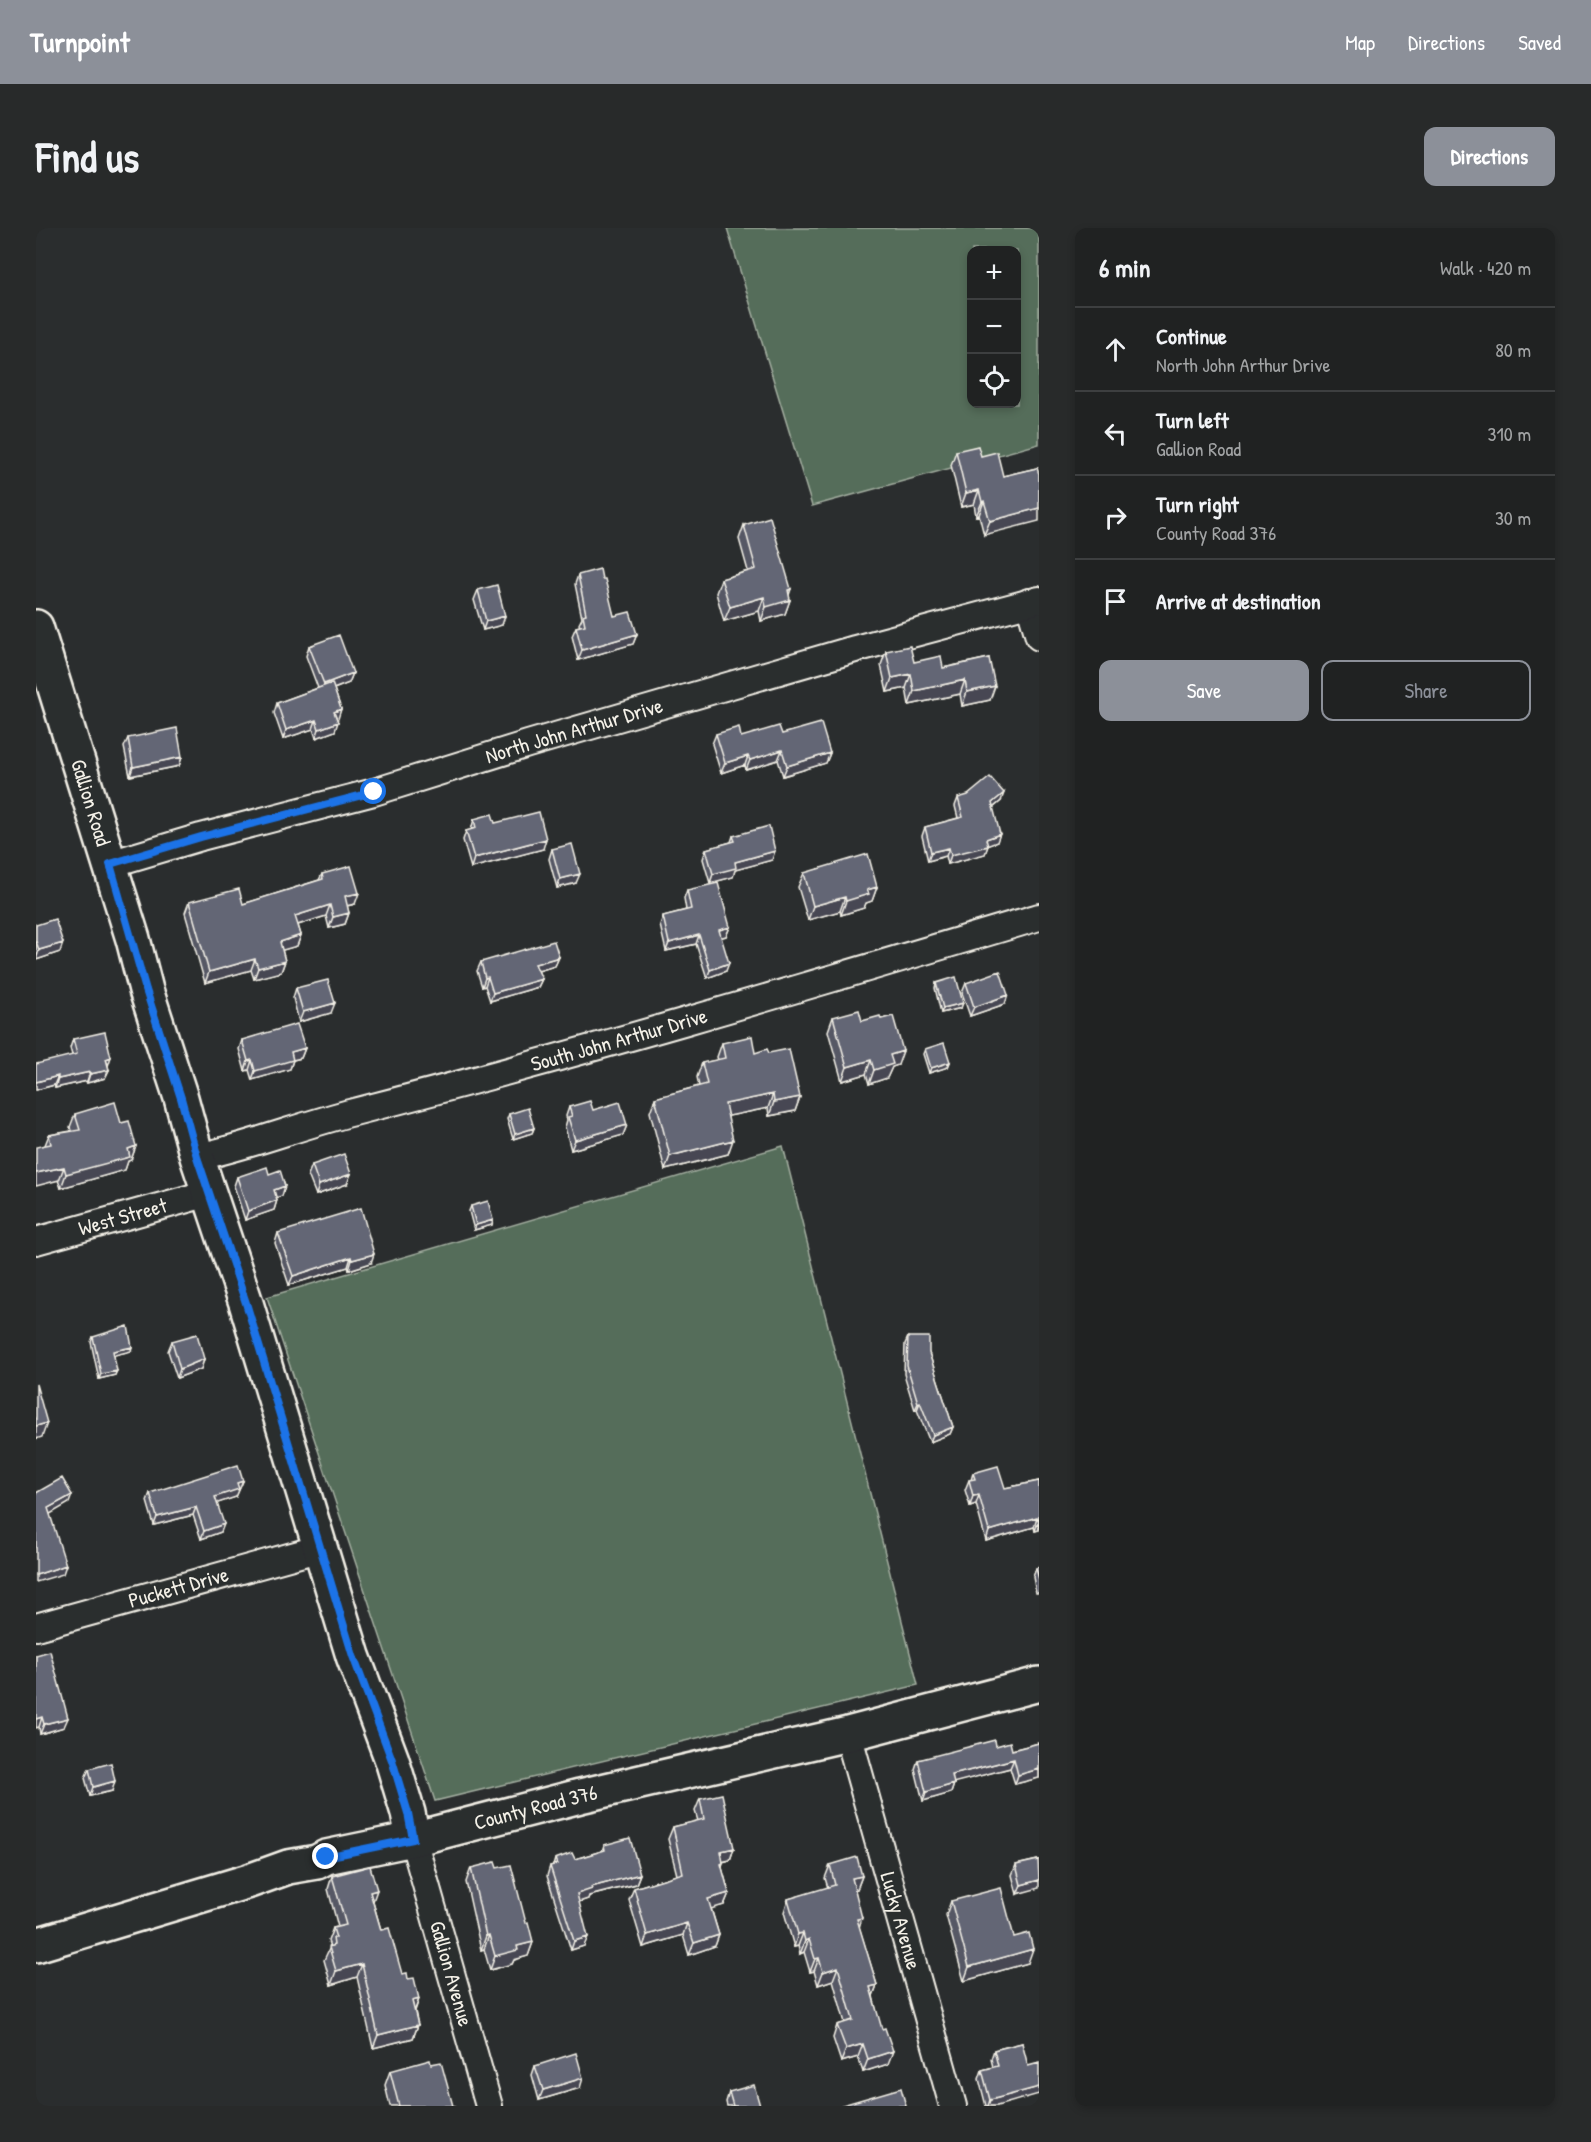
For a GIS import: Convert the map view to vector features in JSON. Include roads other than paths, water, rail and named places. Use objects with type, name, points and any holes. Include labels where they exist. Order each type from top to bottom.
[{"type":"street","points":[[1034,601],[1039,637]]},
{"type":"street","name":"North John Arthur Drive","points":[[110,864],[201,837],[374,792],[528,744],[1034,601]]},
{"type":"street","name":"Gallion Road","points":[[36,627],[110,864],[197,1157],[246,1303],[353,1656],[392,1760],[408,1813],[413,1839]]},
{"type":"street","name":"South John Arthur Drive","points":[[197,1157],[236,1149],[353,1112],[578,1052],[1039,917]]},
{"type":"street","name":"West Street","points":[[36,1241],[209,1192]]},
{"type":"street","name":"Puckett Drive","points":[[36,1627],[321,1548]]},
{"type":"street","name":"County Road 376","points":[[36,1945],[249,1881],[288,1867],[317,1862],[326,1857],[413,1839],[580,1796],[848,1734],[1039,1684]]},
{"type":"street","name":"Lucky Avenue","points":[[848,1734],[953,2106]]},
{"type":"street","name":"Gallion Avenue","points":[[413,1839],[489,2106]]}]
